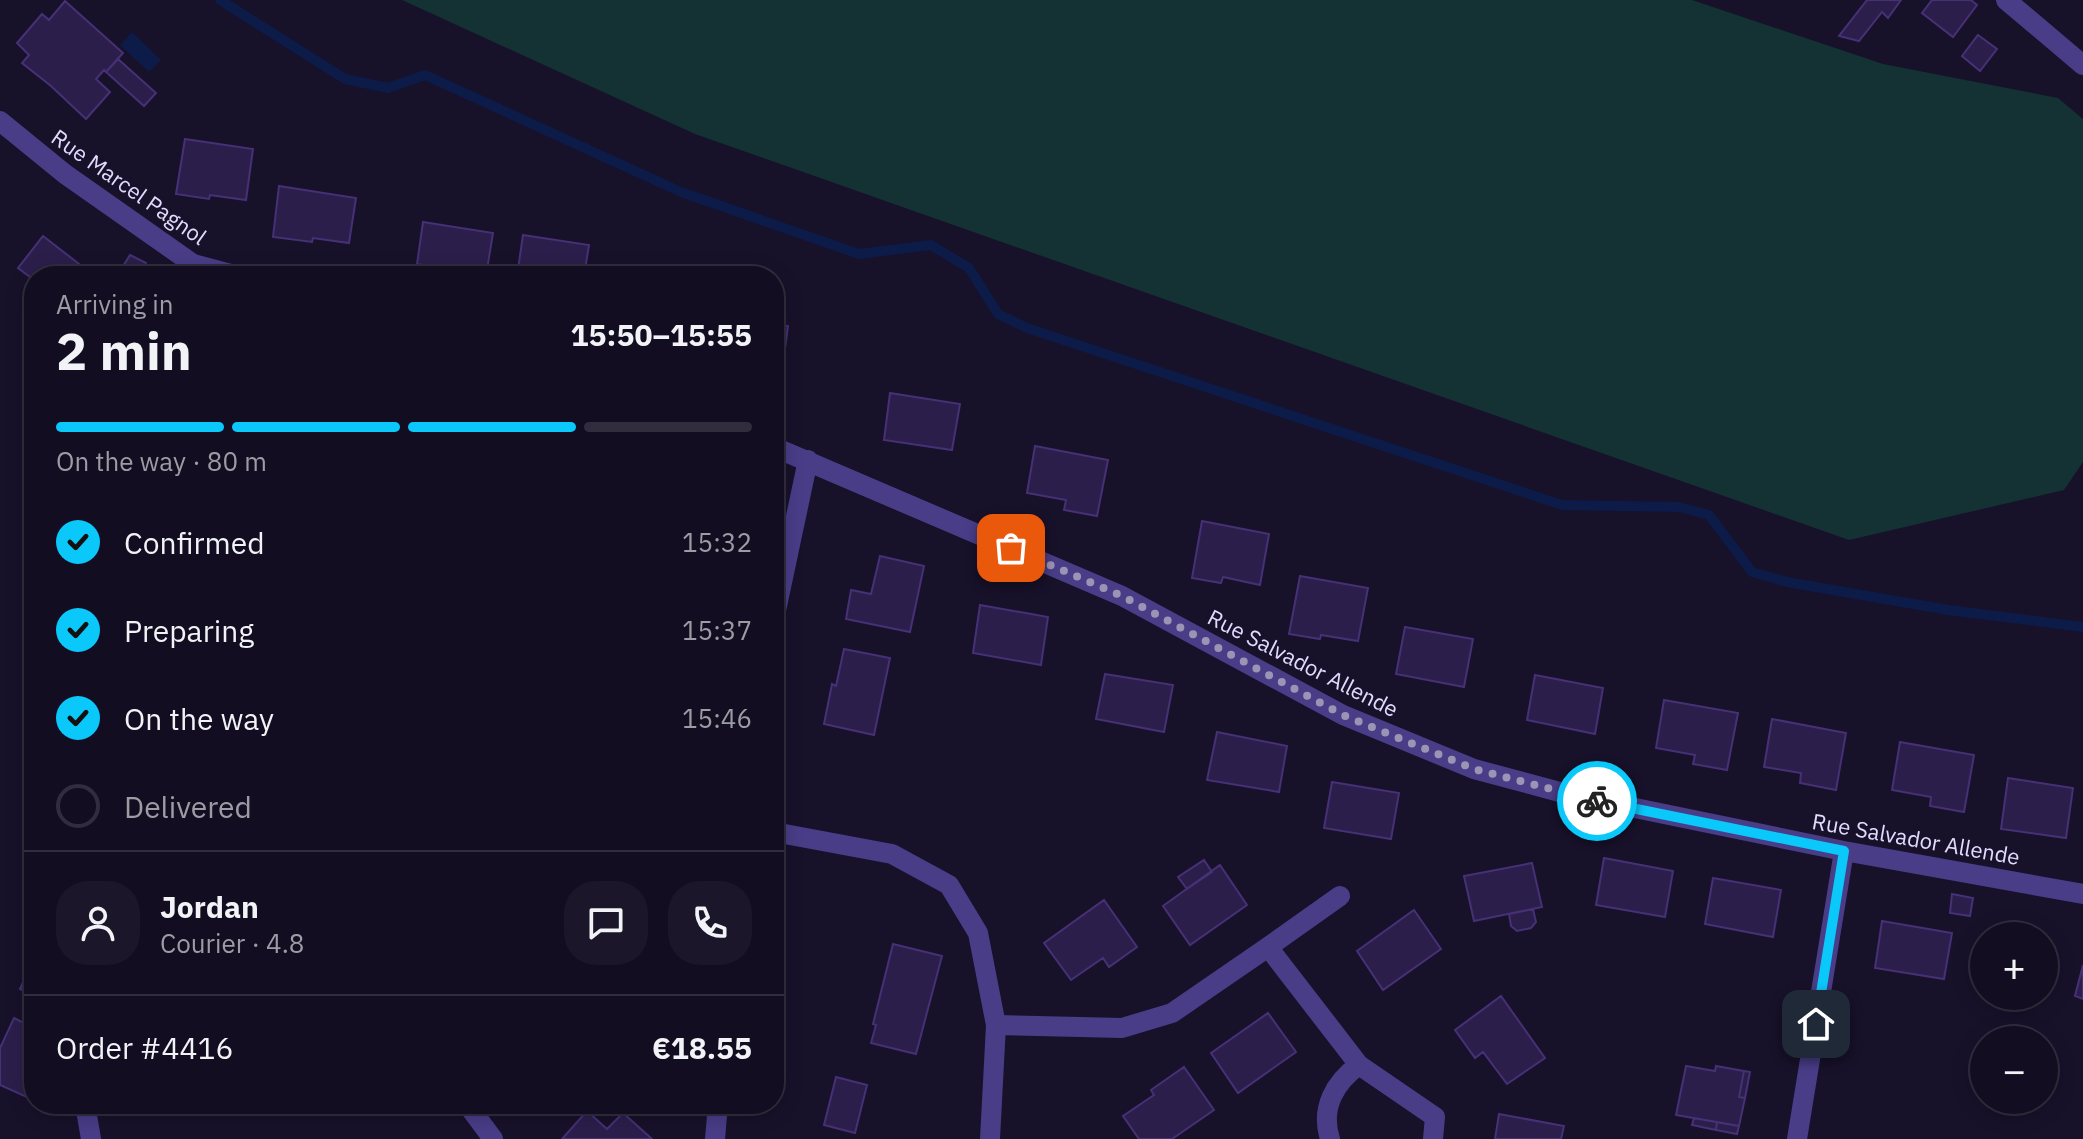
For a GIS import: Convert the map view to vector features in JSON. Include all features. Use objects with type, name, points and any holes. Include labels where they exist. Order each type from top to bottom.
[{"type":"street","points":[[2006,0],[2083,65]]},
{"type":"street","name":"Rue Marcel Pagnol","points":[[0,121],[65,174],[193,264],[200,266]]},
{"type":"street","points":[[784,451],[808,460],[784,573]]},
{"type":"street","name":"Rue Salvador Allende","points":[[808,460],[1122,596],[1343,715],[1474,769],[1567,794],[1844,851],[2083,894]]},
{"type":"street","points":[[784,834],[892,854],[949,885],[978,933],[996,1025],[990,1139]]},
{"type":"street","points":[[1797,1139],[1844,851]]},
{"type":"street","points":[[996,1025],[1122,1028],[1172,1013],[1340,896]]},
{"type":"street","points":[[1268,947],[1359,1065],[1435,1117],[1433,1139]]},
{"type":"street","points":[[1330,1139],[1327,1107],[1342,1077],[1359,1065]]},
{"type":"street","points":[[87,1114],[91,1139]]},
{"type":"street","points":[[474,1114],[493,1139]]},
{"type":"street","points":[[715,1139],[717,1114]]},
{"type":"green space","points":[[402,0],[1692,0],[1883,64],[2058,98],[2083,119],[2083,462],[2064,490],[1849,540],[695,134]]},
{"type":"water","points":[[132,32],[161,60],[149,72],[120,45]]},
{"type":"building","points":[[1867,0],[1901,0],[1888,18],[1882,12],[1859,41],[1839,36]]},
{"type":"building","points":[[1932,0],[1971,0],[1977,5],[1953,37],[1922,13]]},
{"type":"building","points":[[65,1],[123,53],[96,79],[110,92],[86,119],[22,63],[29,55],[17,43],[42,14],[49,20]]},
{"type":"building","points":[[1978,35],[1997,49],[1980,71],[1962,56]]},
{"type":"building","points":[[118,59],[156,93],[144,106],[106,72]]},
{"type":"building","points":[[185,139],[253,149],[246,200],[176,194]]},
{"type":"building","points":[[279,186],[356,198],[349,243],[273,237]]},
{"type":"building","points":[[423,222],[493,233],[488,266],[417,264]]},
{"type":"building","points":[[523,235],[589,245],[586,266],[518,266]]},
{"type":"building","points":[[43,236],[82,266],[24,266],[24,272],[18,268]]},
{"type":"building","points":[[130,255],[146,263],[144,266],[123,266]]},
{"type":"building","points":[[784,325],[788,326],[784,356]]},
{"type":"building","points":[[890,393],[960,404],[952,450],[884,440]]},
{"type":"building","points":[[1035,446],[1108,460],[1097,516],[1064,510],[1066,500],[1027,493]]},
{"type":"building","points":[[1202,521],[1269,534],[1260,585],[1223,577],[1221,583],[1192,578]]},
{"type":"building","points":[[880,556],[924,566],[910,632],[846,619],[851,590],[871,594]]},
{"type":"building","points":[[1300,576],[1368,588],[1358,641],[1289,634]]},
{"type":"building","points":[[980,605],[1048,617],[1041,665],[973,653]]},
{"type":"building","points":[[1405,627],[1473,639],[1464,687],[1396,674]]},
{"type":"building","points":[[844,649],[890,658],[874,735],[824,724],[832,684],[836,686]]},
{"type":"building","points":[[1105,674],[1173,685],[1164,732],[1096,719]]},
{"type":"building","points":[[1535,675],[1603,688],[1595,734],[1527,720]]},
{"type":"building","points":[[1664,700],[1738,713],[1727,770],[1693,764],[1695,755],[1656,748]]},
{"type":"building","points":[[1772,719],[1846,733],[1836,790],[1800,783],[1801,773],[1764,767]]},
{"type":"building","points":[[1217,732],[1287,746],[1279,792],[1207,780]]},
{"type":"building","points":[[1900,742],[1974,755],[1964,812],[1930,806],[1931,797],[1892,790]]},
{"type":"building","points":[[2008,778],[2073,788],[2066,838],[2001,829]]},
{"type":"building","points":[[1332,782],[1399,793],[1391,839],[1324,828]]},
{"type":"building","points":[[1604,858],[1673,871],[1665,917],[1596,905]]},
{"type":"building","points":[[1204,860],[1212,872],[1187,889],[1178,877]]},
{"type":"building","points":[[1532,863],[1542,907],[1474,921],[1464,876]]},
{"type":"building","points":[[1220,865],[1247,905],[1190,945],[1163,906]]},
{"type":"building","points":[[1713,878],[1781,890],[1773,937],[1705,924]]},
{"type":"building","points":[[1952,894],[1973,898],[1970,916],[1950,913]]},
{"type":"building","points":[[1104,900],[1137,947],[1109,967],[1103,958],[1071,980],[1044,943]]},
{"type":"building","points":[[1533,909],[1536,922],[1531,928],[1517,931],[1511,926],[1509,914]]},
{"type":"building","points":[[1414,910],[1441,949],[1383,990],[1357,951]]},
{"type":"building","points":[[1882,921],[1952,933],[1944,979],[1875,968]]},
{"type":"building","points":[[893,944],[942,956],[916,1054],[871,1043]]},
{"type":"building","points":[[2083,965],[2083,999],[2075,996]]},
{"type":"building","points":[[1501,996],[1545,1058],[1507,1084],[1483,1052],[1475,1058],[1455,1030]]},
{"type":"building","points":[[1268,1013],[1296,1052],[1238,1093],[1211,1053]]},
{"type":"building","points":[[14,1018],[24,1023],[24,1096],[0,1085],[0,1048]]},
{"type":"building","points":[[1686,1066],[1715,1071],[1716,1066],[1744,1071],[1739,1097],[1745,1098],[1739,1126],[1676,1115]]},
{"type":"building","points":[[1184,1067],[1214,1110],[1172,1139],[1139,1139],[1123,1116],[1154,1095],[1151,1090]]},
{"type":"building","points":[[1744,1071],[1750,1072],[1745,1098],[1739,1097]]},
{"type":"building","points":[[836,1077],[867,1085],[855,1133],[824,1125]]},
{"type":"building","points":[[584,1114],[590,1114],[607,1129],[624,1114],[652,1139],[562,1139]]},
{"type":"building","points":[[1499,1114],[1564,1126],[1561,1139],[1495,1139]]},
{"type":"building","points":[[1694,1118],[1717,1122],[1716,1130],[1692,1125]]},
{"type":"building","points":[[1717,1122],[1739,1126],[1737,1134],[1716,1130]]},
{"type":"waterway","points":[[220,0],[345,79],[388,88],[425,75],[681,192],[859,254],[931,245],[969,268],[998,314],[1027,328],[1562,505],[1679,507],[1709,515],[1752,572],[1787,582],[1948,610],[2083,627]]},
{"type":"way so far","points":[[1011,548],[1122,596],[1343,715],[1474,769],[1597,801]]},
{"type":"route","points":[[1597,801],[1844,851],[1816,1024]]}]
